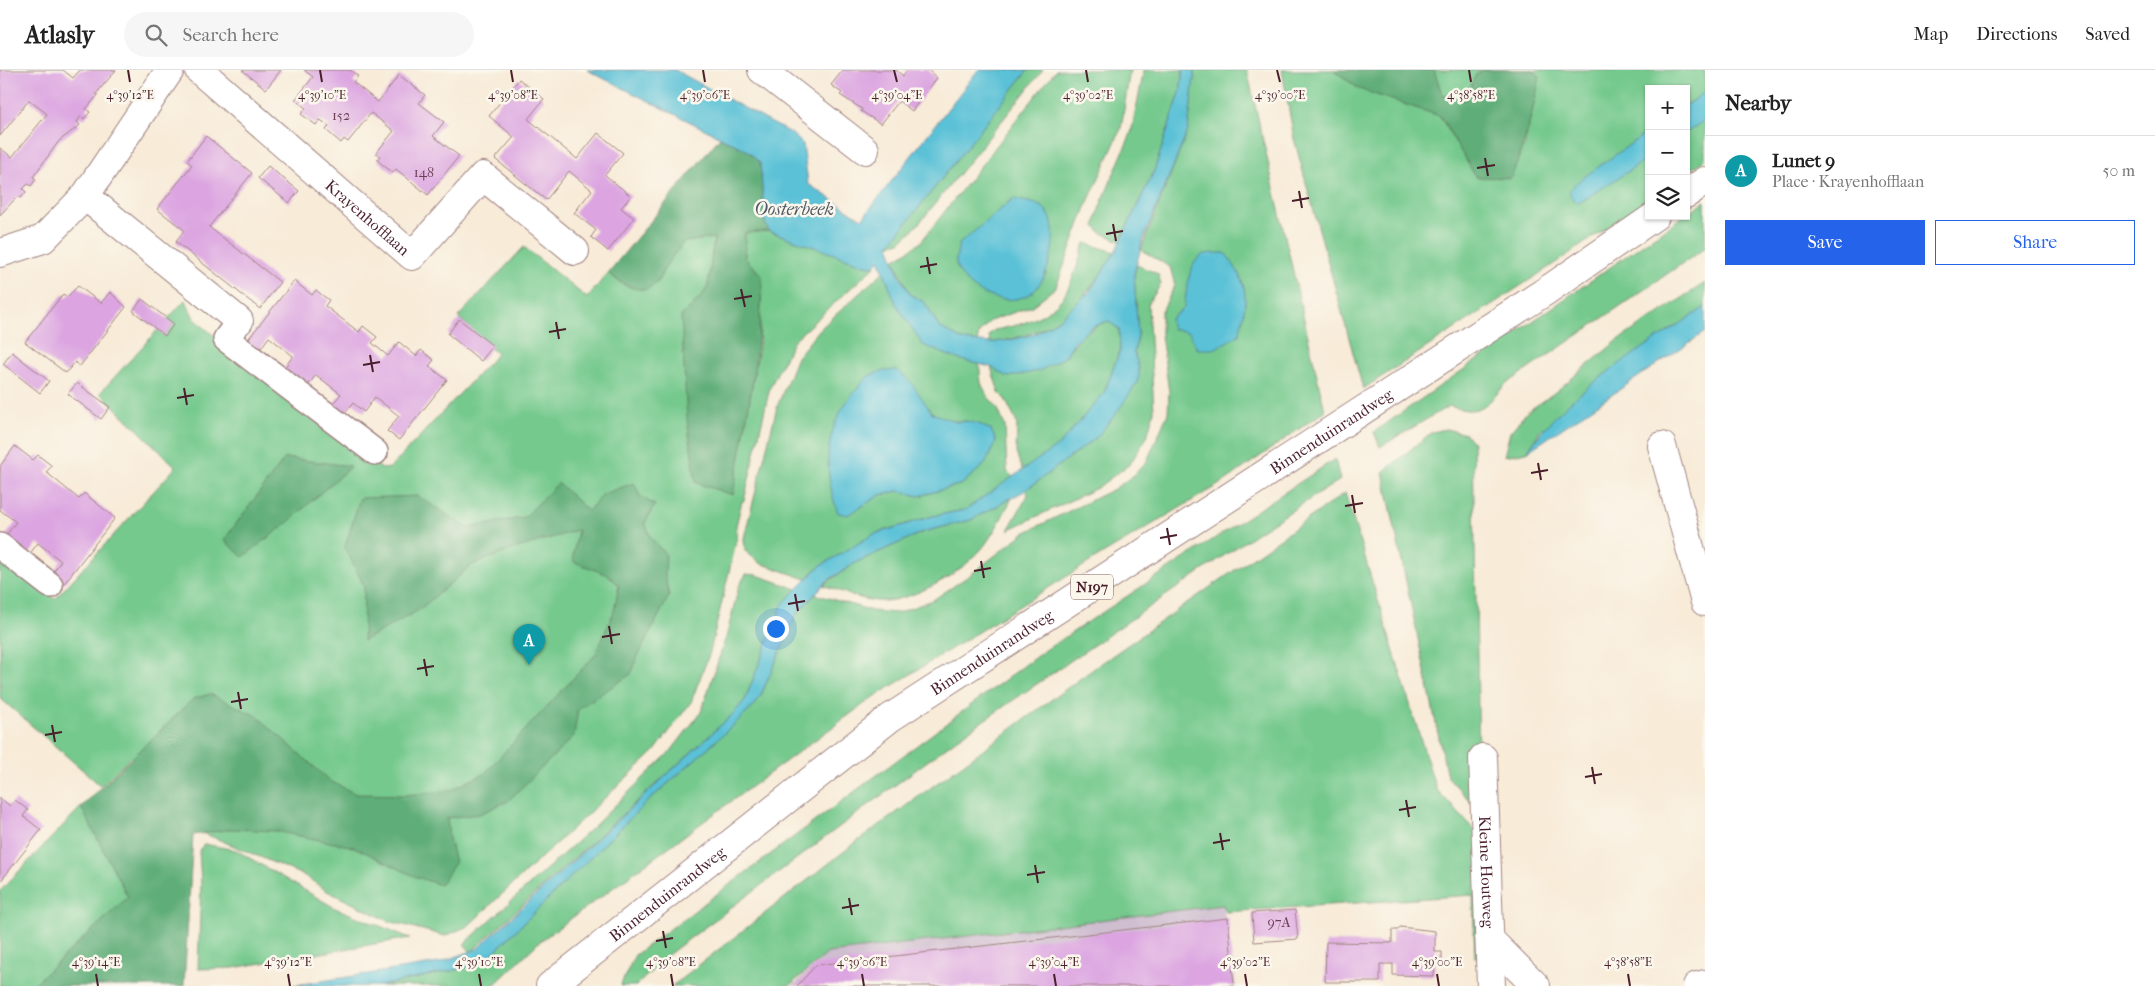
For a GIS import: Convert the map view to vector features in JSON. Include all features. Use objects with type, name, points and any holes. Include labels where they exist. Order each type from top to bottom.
[{"type":"street","points":[[0,253],[43,240],[85,196],[170,70]]},
{"type":"street","name":"Krayenhofflaan","points":[[199,70],[412,256],[483,176],[575,251]]},
{"type":"street","points":[[762,70],[865,150]]},
{"type":"street","points":[[1690,191],[1705,181]]},
{"type":"street","points":[[85,196],[240,321],[226,339],[375,452]]},
{"type":"street","name":"Binnenduinrandweg","points":[[550,986],[890,718],[1538,297],[1648,220]]},
{"type":"street","points":[[1662,446],[1705,602]]},
{"type":"street","points":[[0,546],[50,585]]},
{"type":"street","name":"Kleine Houtweg","points":[[1484,758],[1491,986]]},
{"type":"street","points":[[1490,940],[1536,986]]},
{"type":"street","points":[[1697,986],[1705,984]]},
{"type":"shaded area","points":[[1223,905],[1236,986],[792,986],[828,953]]},
{"type":"green space","points":[[1028,70],[1043,70],[917,226],[900,242],[889,245]]},
{"type":"green space","points":[[1056,70],[1130,70],[1121,129],[1088,202],[1056,287],[1032,306],[990,321],[979,333],[977,342],[962,340],[939,327],[925,303],[910,294],[894,260],[920,243]],"holes":[[[1012,199],[1046,274],[1034,291],[1016,299],[998,212]]]},
{"type":"green space","points":[[1144,70],[1183,70],[1180,93],[1154,171],[1120,241],[1100,232],[1095,226],[1099,209],[1131,133]]},
{"type":"green space","points":[[1195,70],[1247,70],[1325,411],[1225,481],[1101,555],[871,699],[539,942],[493,986],[380,986],[474,966],[491,955],[646,803],[748,712],[760,697],[796,615],[815,594],[872,611],[897,613],[933,600],[970,575],[1024,533],[1114,489],[1134,475],[1147,461],[1168,413],[1169,392],[1161,335],[1161,313],[1175,285],[1170,267],[1141,250],[1188,130]]},
{"type":"green space","points":[[1282,70],[1334,70],[1359,89],[1440,116],[1476,177],[1524,147],[1539,79],[1465,100],[1442,94],[1434,70],[1705,70],[1705,92],[1690,102],[1690,85],[1645,85],[1645,134],[1573,187],[1645,137],[1645,202],[1551,266],[1363,389],[1294,139]]},
{"type":"green space","points":[[1334,70],[1434,70],[1442,94],[1465,100],[1476,74],[1483,70],[1533,70],[1540,76],[1528,127],[1511,178],[1476,177],[1440,116],[1359,89]]},
{"type":"green space","points":[[1705,94],[1705,160],[1690,170],[1690,130],[1690,104]]},
{"type":"green space","points":[[720,137],[748,151],[760,163],[765,222],[769,231],[745,233],[745,258],[762,276],[761,304],[756,359],[733,495],[696,483],[687,419],[681,316],[702,296],[708,286],[714,238],[684,242],[669,261],[657,282],[645,289],[632,288],[608,273]]},
{"type":"green space","points":[[1705,201],[1705,248],[1505,385],[1481,408],[1468,410],[1449,406],[1380,447],[1374,432],[1678,220],[1690,220],[1690,211]]},
{"type":"green space","points":[[769,231],[865,265],[875,266],[794,340],[770,387],[744,501],[742,501],[736,526],[737,538],[710,652],[691,702],[654,752],[468,926],[445,936],[389,921],[327,891],[305,876],[203,833],[131,757],[101,786],[0,698],[0,557],[55,599],[176,467],[100,393],[185,300],[194,318],[206,329],[382,469],[390,468],[497,354],[458,317],[524,247],[587,298],[608,273],[626,286],[635,287],[657,283],[667,263],[684,242],[714,238],[708,286],[702,296],[681,316],[743,438],[759,347],[762,276],[745,258],[745,233]]},
{"type":"green space","points":[[1085,243],[1115,252],[1078,302],[1050,324],[1033,332],[990,343],[989,335],[994,330],[1033,319],[1059,302],[1071,282]]},
{"type":"green space","points":[[1137,265],[1158,274],[1161,284],[1148,304],[1154,411],[1147,437],[1130,464],[1097,488],[1008,530],[1028,495],[1026,490],[1097,437],[1137,383],[1139,369],[1134,352],[1138,336],[1134,274]]},
{"type":"green space","points":[[884,271],[896,304],[908,320],[957,359],[979,363],[981,383],[988,397],[997,407],[1005,426],[1007,471],[1014,478],[965,510],[933,516],[874,534],[820,566],[806,579],[760,563],[745,551],[744,538],[777,407],[797,357],[820,329]],"holes":[[[925,406],[949,420],[966,421],[996,441],[985,464],[962,484],[919,496],[899,491],[880,495]]]},
{"type":"green space","points":[[1705,283],[1705,307],[1540,431],[1527,452],[1504,456],[1510,432],[1527,412],[1554,393],[1617,341]]},
{"type":"green space","points":[[1108,321],[1119,329],[1120,350],[1104,393],[1060,444],[1023,472],[1016,453],[1017,423],[1005,399],[999,393],[991,367],[995,368],[1065,357],[1083,335],[1094,327]]},
{"type":"green space","points":[[1446,429],[1466,434],[1473,443],[1480,812],[1447,776],[1383,472],[1432,432]]},
{"type":"green space","points":[[285,458],[351,466],[286,524],[243,557],[224,540]]},
{"type":"green space","points":[[1335,459],[1340,480],[1260,531],[961,736],[669,954],[636,986],[620,986],[635,955],[1041,653]]},
{"type":"green space","points":[[558,483],[588,511],[603,494],[634,483],[640,496],[655,505],[645,523],[651,538],[666,555],[665,576],[669,596],[637,658],[631,674],[578,709],[574,736],[508,801],[480,814],[447,818],[449,838],[455,863],[440,885],[414,876],[354,847],[275,831],[232,829],[193,835],[184,986],[32,986],[128,897],[81,807],[193,699],[210,694],[257,716],[330,781],[356,794],[407,795],[451,790],[485,773],[596,654],[614,611],[619,585],[606,574],[574,562],[573,555],[578,530],[514,549],[472,565],[419,610],[363,641],[364,586],[345,547],[360,498],[418,496],[468,528],[525,517]]},
{"type":"green space","points":[[1345,493],[1436,789],[1481,837],[1484,957],[1475,957],[1473,895],[1226,912],[1223,905],[828,953],[789,986],[672,986],[855,843],[1096,667]]},
{"type":"green space","points":[[1012,498],[994,531],[979,552],[956,572],[928,588],[899,599],[878,601],[854,596],[823,585],[857,562],[923,532],[971,520]]},
{"type":"green space","points":[[746,574],[757,575],[797,589],[783,603],[745,700],[733,714],[471,952],[464,944],[594,826],[671,751],[701,712],[727,634],[739,586]]},
{"type":"green space","points":[[81,807],[128,897],[32,986],[0,986],[0,891]]},
{"type":"green space","points":[[204,844],[236,850],[335,908],[410,938],[233,968],[198,969],[201,883],[199,851]]},
{"type":"water","name":"Oosterbeek","points":[[587,70],[675,70],[792,134],[803,144],[808,184],[862,219],[978,70],[1028,70],[889,245],[899,274],[910,294],[925,303],[939,327],[962,340],[990,343],[1034,334],[1058,320],[1089,292],[1115,252],[1154,171],[1180,93],[1183,70],[1195,70],[1188,130],[1142,243],[1134,274],[1138,336],[1134,352],[1139,369],[1137,383],[1097,437],[1026,490],[971,520],[923,532],[857,562],[827,581],[796,615],[760,697],[748,712],[646,803],[491,955],[474,966],[380,986],[289,986],[439,963],[477,949],[733,714],[745,700],[783,603],[820,566],[874,534],[933,516],[965,510],[1060,444],[1104,393],[1120,350],[1119,329],[1108,321],[1092,327],[1074,342],[1065,357],[1039,371],[1008,377],[991,367],[957,359],[923,345],[896,304],[879,259],[875,266],[865,265],[769,231],[765,222],[760,163],[748,151]]},
{"type":"water","points":[[1705,92],[1705,120],[1690,130],[1690,130],[1690,102]]},
{"type":"water","points":[[1645,134],[1645,161],[1579,203],[1572,198],[1569,191],[1577,182]]},
{"type":"water","points":[[1013,199],[1039,205],[1049,214],[1052,224],[1052,249],[1045,274],[1034,291],[1024,297],[1002,299],[990,296],[970,285],[957,267],[956,259],[959,244]]},
{"type":"water","points":[[1225,253],[1239,274],[1245,292],[1244,311],[1239,335],[1214,349],[1197,349],[1189,332],[1172,329],[1170,319],[1184,308],[1191,270],[1199,257],[1205,254]]},
{"type":"water","points":[[1705,307],[1705,332],[1527,452],[1544,429],[1585,390],[1608,372]]},
{"type":"water","points":[[897,370],[910,381],[932,413],[956,422],[966,421],[979,424],[991,430],[996,441],[985,464],[962,484],[919,496],[899,491],[880,495],[848,515],[838,513],[829,480],[828,463],[832,432],[838,417],[846,402],[867,377],[884,371]]},
{"type":"building","points":[[0,70],[63,70],[73,78],[80,70],[116,70],[86,109],[90,112],[84,119],[81,116],[77,122],[80,125],[59,141],[33,177],[36,179],[31,186],[28,184],[23,189],[26,192],[21,198],[18,196],[0,215],[0,148],[12,157],[47,114],[29,100],[0,136]]},
{"type":"building","points":[[242,70],[281,70],[266,89]]},
{"type":"building","points":[[304,70],[350,70],[358,76],[353,82],[378,102],[399,75],[425,95],[419,103],[444,122],[433,136],[459,156],[428,195],[396,169],[393,173],[377,160],[380,156],[376,153],[394,131],[371,113],[348,142],[344,139],[341,143],[326,130],[329,126],[320,120],[316,125],[301,114],[306,108],[295,100],[313,77]]},
{"type":"building","points":[[843,70],[896,70],[903,76],[907,70],[928,70],[937,78],[912,111],[899,101],[881,124],[840,95],[842,93],[831,85]]},
{"type":"building","points":[[519,79],[544,99],[528,119],[577,159],[598,133],[623,153],[605,175],[631,196],[621,208],[634,218],[608,251],[591,237],[596,230],[574,213],[592,190],[569,171],[546,200],[495,159],[514,137],[489,116]]},
{"type":"building","points":[[206,136],[252,173],[209,227],[280,282],[260,309],[176,242],[184,230],[157,209],[192,165],[187,161]]},
{"type":"building","points":[[268,166],[299,191],[289,203],[258,178]]},
{"type":"building","points":[[294,281],[312,295],[316,290],[329,300],[325,306],[359,332],[363,326],[377,337],[372,343],[388,356],[399,342],[416,356],[421,350],[434,360],[429,366],[447,380],[399,440],[387,431],[399,416],[375,397],[364,412],[353,403],[341,418],[329,408],[341,394],[316,375],[305,389],[282,371],[293,356],[269,337],[258,352],[246,342]]},
{"type":"building","points":[[78,286],[101,303],[110,292],[126,307],[80,366],[75,362],[66,373],[25,342],[63,294],[67,297]]},
{"type":"building","points":[[142,299],[174,324],[165,336],[133,311]]},
{"type":"building","points":[[459,319],[493,346],[481,361],[448,334]]},
{"type":"building","points":[[12,352],[49,381],[40,393],[3,364]]},
{"type":"building","points":[[77,383],[110,407],[101,419],[68,394]]},
{"type":"building","points":[[15,446],[33,460],[38,455],[52,466],[46,472],[79,499],[84,493],[115,518],[63,585],[51,575],[61,561],[38,543],[28,556],[5,537],[16,522],[0,510],[0,466]]},
{"type":"building","points":[[0,798],[10,806],[15,800],[28,810],[23,816],[41,830],[0,882]]},
{"type":"building","points":[[1295,910],[1298,939],[1254,942],[1252,913]]},
{"type":"building","points":[[1228,918],[1234,986],[797,986],[816,965]]},
{"type":"building","points":[[1400,927],[1435,931],[1435,952],[1442,952],[1442,962],[1435,962],[1434,976],[1393,975],[1393,964],[1380,964],[1380,982],[1325,982],[1326,942],[1392,943],[1392,930],[1398,930]]},
{"type":"place","name":"Lunet 9","points":[[529,665]]}]
